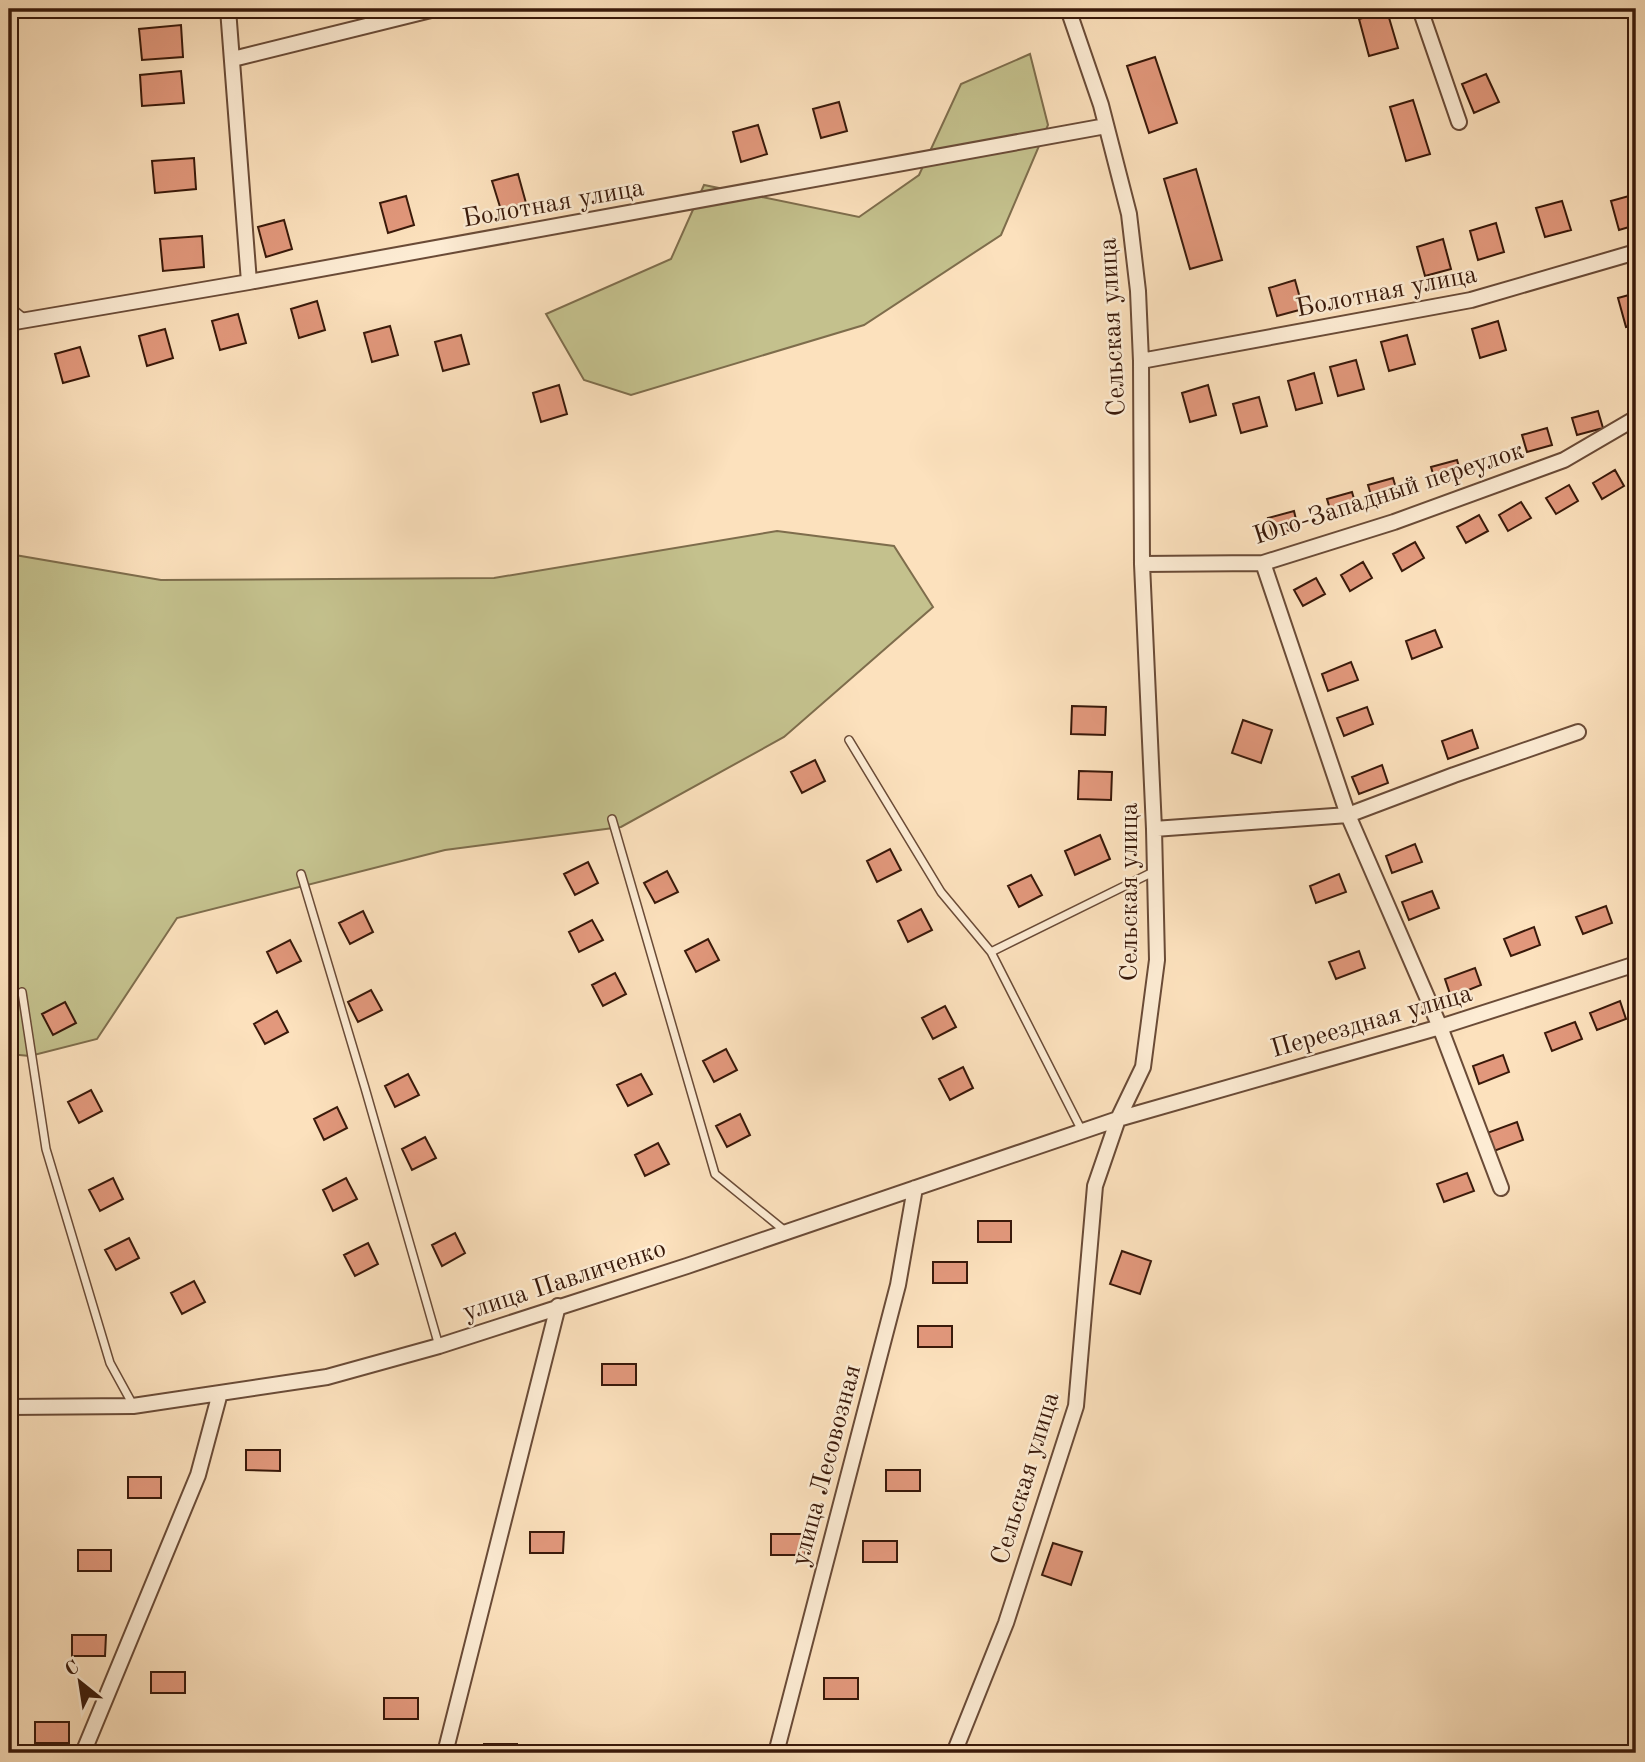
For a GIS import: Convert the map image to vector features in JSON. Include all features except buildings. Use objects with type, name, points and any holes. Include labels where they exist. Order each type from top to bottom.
[{"type":"street","points":[[228,9],[249,282]]},
{"type":"street","points":[[233,60],[435,9]]},
{"type":"street","name":"Сельская улица","points":[[954,1753],[1006,1623],[1076,1406],[1096,1186],[1118,1118],[1143,1067],[1157,960],[1142,564],[1138,291],[1129,214],[1106,126],[1068,9]]},
{"type":"street","points":[[1420,9],[1459,122]]},
{"type":"street","name":"Болотная улица","points":[[9,323],[1106,126]]},
{"type":"street","name":"Болотная улица","points":[[1141,361],[1471,300],[1636,253]]},
{"type":"street","name":"Юго-Западный переулок","points":[[1142,564],[1263,563],[1394,522],[1564,460],[1636,418]]},
{"type":"street","points":[[1263,563],[1348,816],[1440,1027],[1500,1188]]},
{"type":"street","points":[[1154,829],[1348,816],[1454,775],[1578,732]]},
{"type":"street","name":"Переездная улица","points":[[1118,1118],[1440,1027],[1636,964]]},
{"type":"street","name":"улица Павличенко","points":[[9,1407],[133,1406],[327,1377],[439,1346],[786,1232],[1118,1118]]},
{"type":"street","name":"улица Лесовозная","points":[[776,1753],[898,1285],[915,1188]]},
{"type":"street","points":[[445,1753],[558,1306]]},
{"type":"street","points":[[83,1753],[198,1475],[220,1393]]},
{"type":"lane","points":[[9,306],[26,320]]},
{"type":"lane","points":[[849,740],[941,892],[991,952],[1083,1131]]},
{"type":"lane","points":[[612,819],[715,1174],[786,1232]]},
{"type":"lane","points":[[991,952],[1155,871]]},
{"type":"lane","points":[[301,874],[439,1346]]},
{"type":"lane","points":[[22,992],[46,1149],[110,1363],[133,1406]]},
{"type":"shaded area","points":[[1030,54],[1048,125],[1001,235],[864,325],[631,395],[584,380],[546,314],[671,259],[704,185],[859,217],[919,175],[961,84]]},
{"type":"shaded area","points":[[777,531],[894,546],[933,607],[784,737],[621,827],[445,850],[177,918],[97,1039],[30,1056],[9,1054],[9,554],[161,580],[494,578]]}]
